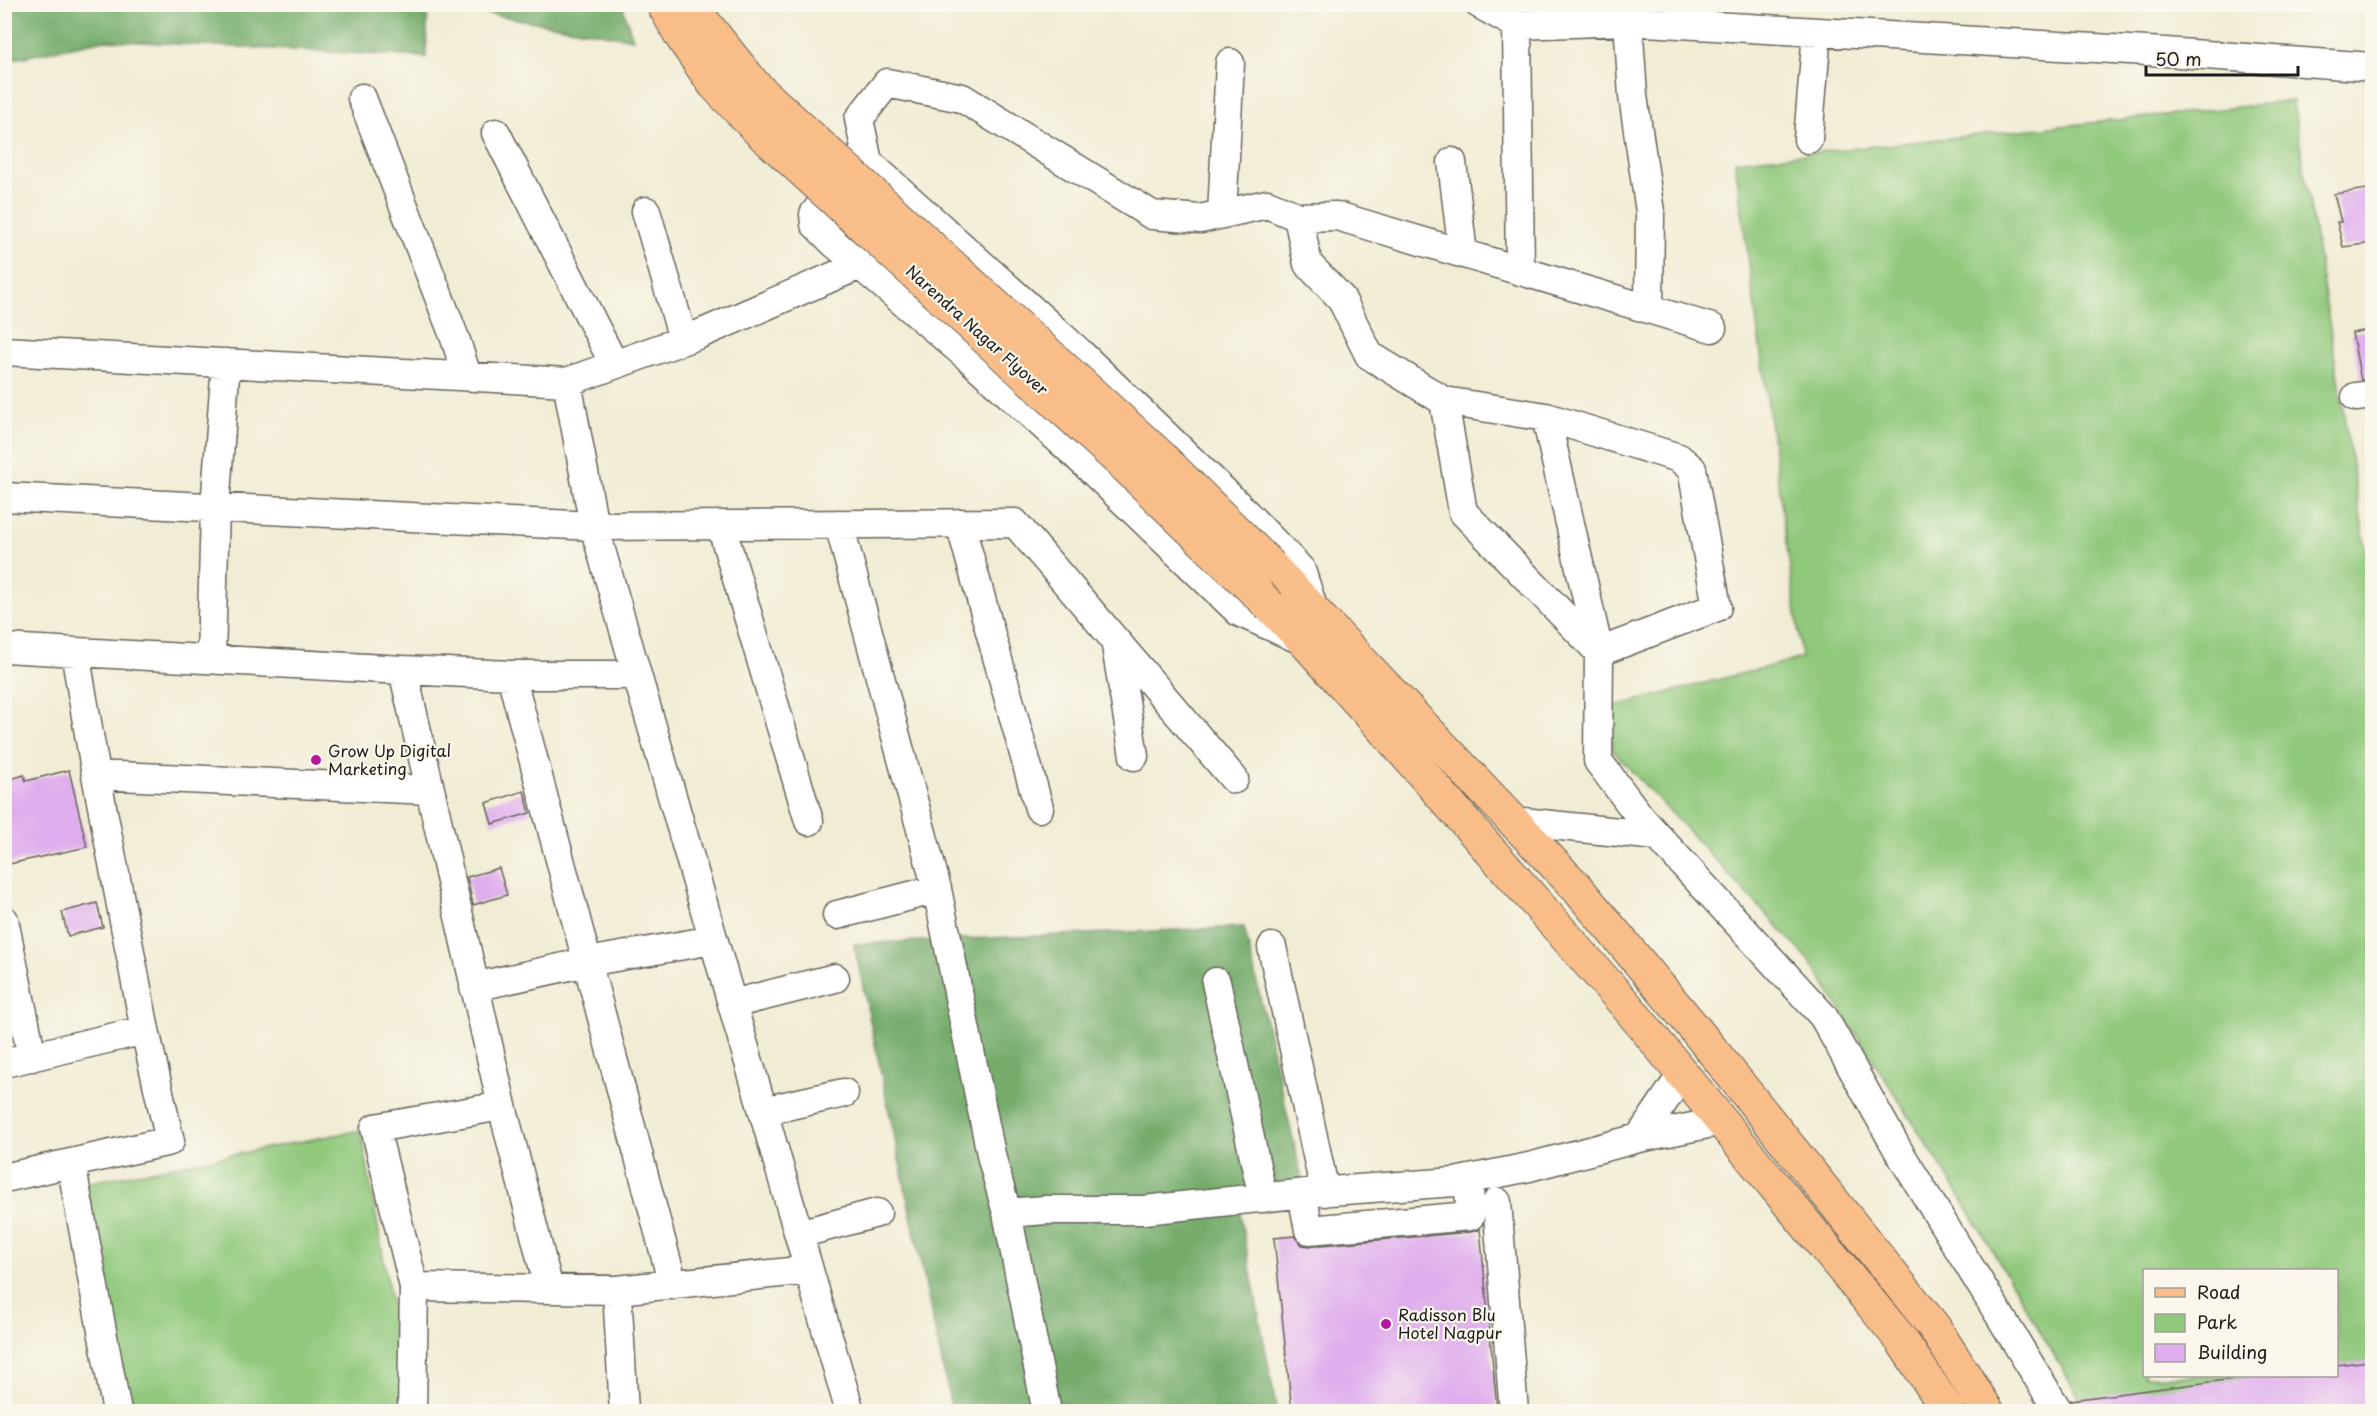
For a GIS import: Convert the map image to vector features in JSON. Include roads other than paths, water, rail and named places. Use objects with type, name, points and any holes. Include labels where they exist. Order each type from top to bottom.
[{"type":"main road","name":"Narendra Nagar Flyover","points":[[663,4],[681,36],[714,84],[758,130],[1124,465],[1306,642],[1683,1073],[1902,1341],[1948,1412]]},
{"type":"main road","name":"Narendra Nagar Flyover","points":[[695,4],[703,21],[755,86],[1158,454],[1314,610],[1576,887],[1710,1048],[1934,1327],[1988,1412]]},
{"type":"street","points":[[1479,4],[1516,25],[1628,21],[2373,67]]},
{"type":"street","points":[[1628,21],[1633,96],[1650,212],[1649,309]]},
{"type":"street","points":[[1516,25],[1520,271]]},
{"type":"street","points":[[1808,139],[1817,32]]},
{"type":"street","points":[[1222,214],[1230,63]]},
{"type":"street","points":[[1314,610],[1301,570],[1236,503],[1079,352],[868,162],[859,119],[887,83],[962,98],[1152,215],[1200,219],[1267,204],[1298,217],[1337,216],[1712,328]]},
{"type":"street","points":[[362,98],[456,341],[467,376]]},
{"type":"street","points":[[496,133],[614,364]]},
{"type":"street","points":[[868,162],[854,161],[814,214],[815,224],[969,358],[1070,450],[1239,612],[1306,642]]},
{"type":"street","points":[[1452,162],[1463,254]]},
{"type":"street","points":[[646,212],[683,339]]},
{"type":"street","points":[[1298,217],[1308,264],[1341,298],[1369,355],[1443,400],[1546,417],[1679,458],[1692,469],[1718,607],[1599,652]]},
{"type":"street","points":[[4,351],[567,382],[683,339],[860,265]]},
{"type":"street","points":[[211,659],[214,507],[226,363]]},
{"type":"street","points":[[567,382],[594,526],[850,1412]]},
{"type":"street","points":[[1443,400],[1463,512],[1599,652]]},
{"type":"street","points":[[1546,417],[1599,652],[1598,761],[1657,836],[1822,1016],[1898,1150],[2059,1412]]},
{"type":"street","points":[[4,497],[594,526],[1015,523],[1234,779]]},
{"type":"street","points":[[960,523],[1039,808]]},
{"type":"street","points":[[839,524],[938,890],[992,1159],[1007,1214],[1047,1412]]},
{"type":"street","points":[[721,525],[809,821]]},
{"type":"street","points":[[1115,640],[1134,756]]},
{"type":"street","points":[[4,648],[511,675],[637,675]]},
{"type":"street","points":[[4,1178],[170,1141],[145,1030],[75,652]]},
{"type":"street","points":[[404,670],[474,987],[549,1289]]},
{"type":"street","points":[[511,675],[673,1285]]},
{"type":"street","points":[[96,775],[429,790]]},
{"type":"street","points":[[1514,821],[1657,836]]},
{"type":"street","points":[[837,915],[938,890]]},
{"type":"street","points":[[4,920],[32,1057]]},
{"type":"street","points":[[474,987],[587,962],[714,940]]},
{"type":"street","points":[[1272,947],[1313,1193],[1309,1230],[1470,1216],[1469,1179]]},
{"type":"street","points":[[732,1004],[835,978]]},
{"type":"street","points":[[1216,982],[1263,1198]]},
{"type":"street","points":[[4,1064],[145,1030]]},
{"type":"street","points":[[1639,1138],[1683,1073]]},
{"type":"street","points":[[763,1111],[844,1093]]},
{"type":"street","points":[[412,1412],[414,1287],[375,1128],[502,1106]]},
{"type":"street","points":[[1007,1214],[1046,1210],[1144,1210],[1469,1179],[1529,1167],[1639,1138],[1722,1121]]},
{"type":"street","points":[[71,1163],[117,1412]]},
{"type":"street","points":[[1497,1202],[1514,1412]]},
{"type":"street","points":[[799,1234],[877,1213]]},
{"type":"street","points":[[414,1287],[617,1290],[809,1270]]},
{"type":"street","points":[[617,1290],[624,1412]]},
{"type":"place","name":"Grow Up Digital Marketing","points":[[316,760]]},
{"type":"place","name":"Radisson Blu Hotel Nagpur","points":[[1386,1324]]}]
